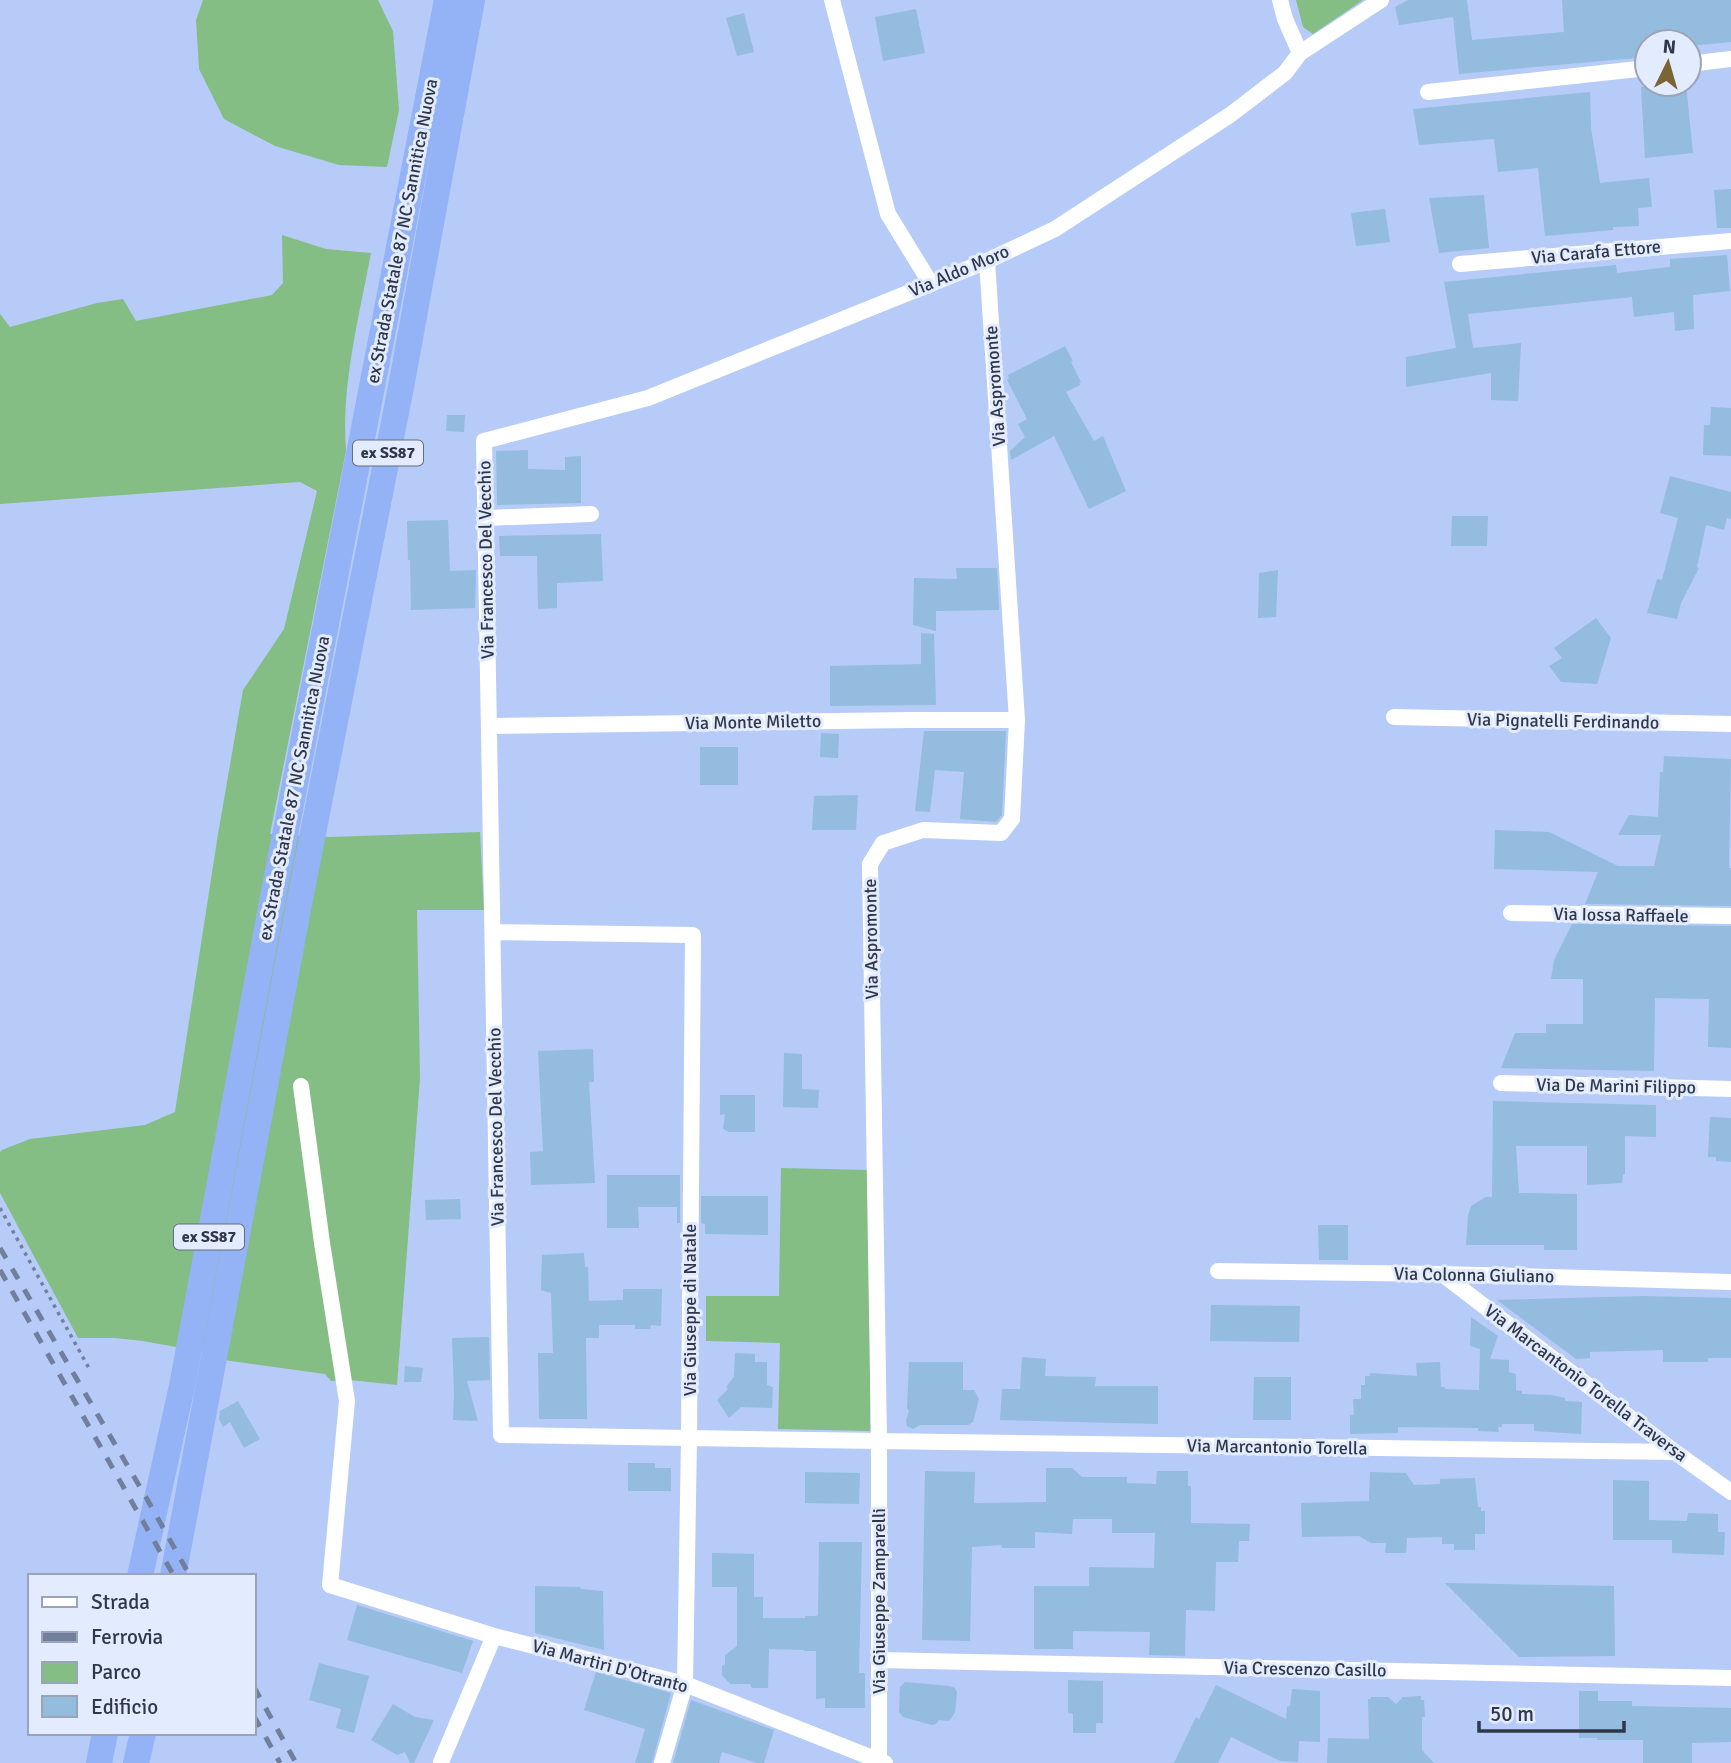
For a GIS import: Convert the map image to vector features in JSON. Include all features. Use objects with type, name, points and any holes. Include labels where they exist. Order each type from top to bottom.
[{"type":"highway","name":"ex Strada Statale 87 NC Sannitica Nuova","points":[[140,1574],[182,1386],[273,897],[447,0]]},
{"type":"highway","name":"ex Strada Statale 87 NC Sannitica Nuova","points":[[173,1574],[299,904],[401,387],[472,0]]},
{"type":"highway","points":[[99,1763],[105,1735]]},
{"type":"highway","points":[[136,1763],[143,1735]]},
{"type":"street","points":[[832,0],[888,214],[931,284]]},
{"type":"street","points":[[1280,0],[1285,19],[1300,52]]},
{"type":"street","name":"Via Aldo Moro","points":[[484,440],[648,398],[931,284],[1055,229],[1230,115],[1285,73],[1300,52],[1381,0]]},
{"type":"street","points":[[1703,63],[1731,60]]},
{"type":"street","points":[[1428,92],[1633,70]]},
{"type":"street","name":"Via Carafa Ettore","points":[[1460,264],[1731,241]]},
{"type":"street","name":"Via Aspromonte","points":[[879,1441],[870,864],[883,843],[923,830],[1001,833],[1012,819],[1017,720],[986,261]]},
{"type":"street","name":"Via Francesco Del Vecchio","points":[[484,440],[501,1434],[879,1441]]},
{"type":"street","points":[[486,518],[592,514]]},
{"type":"street","name":"Via Pignatelli Ferdinando","points":[[1394,717],[1731,724]]},
{"type":"street","name":"Via Monte Miletto","points":[[489,726],[1017,720]]},
{"type":"street","name":"Via Iossa Raffaele","points":[[1511,913],[1731,916]]},
{"type":"street","name":"Via Giuseppe di Natale","points":[[492,932],[693,935],[685,1685],[662,1763]]},
{"type":"street","name":"Via De Marini Filippo","points":[[1501,1083],[1731,1089]]},
{"type":"street","name":"Via Martiri D'Otranto","points":[[301,1086],[347,1401],[330,1585],[495,1636],[685,1685],[882,1762]]},
{"type":"street","name":"Via Colonna Giuliano","points":[[1218,1271],[1731,1282]]},
{"type":"street","name":"Via Marcantonio Torella Traversa","points":[[1442,1274],[1731,1492]]},
{"type":"street","name":"Via Marcantonio Torella","points":[[879,1441],[1675,1452]]},
{"type":"street","name":"Via Giuseppe Zamparelli","points":[[879,1441],[882,1762]]},
{"type":"street","points":[[441,1762],[495,1636]]},
{"type":"street","name":"Via Crescenzo Casillo","points":[[879,1660],[1731,1678]]},
{"type":"path","points":[[0,1208],[90,1370]]},
{"type":"green space","points":[[203,0],[378,0],[393,31],[399,110],[387,167],[339,165],[275,146],[224,119],[199,69],[196,20]]},
{"type":"green space","points":[[1296,0],[1363,0],[1313,34],[1303,27]]},
{"type":"green space","points":[[282,235],[326,249],[371,253],[349,376],[346,451],[270,834],[329,837],[480,832],[484,910],[417,910],[420,1078],[397,1385],[350,1380],[331,1381],[325,1374],[224,1360],[198,1351],[143,1341],[78,1338],[0,1193],[2,1150],[30,1139],[145,1125],[175,1112],[243,690],[284,629],[317,491],[300,482],[0,504],[0,314],[10,327],[97,303],[123,299],[136,321],[272,295],[283,283]]},
{"type":"green space","points":[[781,1168],[869,1170],[870,1431],[778,1429],[780,1343],[706,1341],[706,1296],[779,1296]]},
{"type":"building","points":[[1408,0],[1467,0],[1472,40],[1564,32],[1562,0],[1731,0],[1731,42],[1703,45],[1703,28],[1633,28],[1633,58],[1459,74],[1453,17],[1399,25],[1395,7]]},
{"type":"building","points":[[916,9],[925,53],[883,61],[875,17]]},
{"type":"building","points":[[744,13],[754,52],[737,56],[726,18]]},
{"type":"building","points":[[1590,92],[1591,128],[1600,183],[1649,178],[1652,207],[1638,208],[1639,226],[1545,236],[1538,168],[1498,172],[1494,139],[1419,145],[1413,109]]},
{"type":"building","points":[[1642,98],[1687,98],[1693,153],[1645,158]]},
{"type":"building","points":[[1731,189],[1731,228],[1717,228],[1714,190]]},
{"type":"building","points":[[1484,195],[1489,248],[1439,253],[1429,198]]},
{"type":"building","points":[[1385,209],[1390,242],[1356,246],[1351,213]]},
{"type":"building","points":[[1727,255],[1730,291],[1693,295],[1694,329],[1675,331],[1674,312],[1634,317],[1632,297],[1468,314],[1473,348],[1521,343],[1518,401],[1491,400],[1491,373],[1406,387],[1406,357],[1456,348],[1444,282],[1616,265],[1617,273],[1670,267],[1670,259]]},
{"type":"building","points":[[1065,346],[1081,382],[1066,392],[1094,441],[1103,436],[1126,491],[1089,509],[1054,436],[1011,460],[1010,451],[1025,437],[1018,424],[1027,419],[1007,380],[1008,375]]},
{"type":"building","points":[[1711,407],[1731,408],[1731,456],[1703,455],[1704,425],[1710,425]]},
{"type":"building","points":[[447,415],[465,415],[464,432],[446,431]]},
{"type":"building","points":[[528,450],[528,469],[565,470],[565,457],[581,456],[581,503],[497,505],[496,451]]},
{"type":"building","points":[[1670,476],[1731,492],[1731,519],[1727,518],[1724,530],[1706,525],[1697,567],[1699,568],[1681,603],[1677,619],[1647,613],[1657,579],[1662,580],[1678,518],[1660,513]]},
{"type":"building","points":[[1452,516],[1488,516],[1487,546],[1451,546]]},
{"type":"building","points":[[448,520],[450,571],[476,570],[475,608],[411,610],[407,521]]},
{"type":"building","points":[[601,534],[603,581],[557,583],[557,608],[538,609],[537,556],[500,556],[499,536]]},
{"type":"building","points":[[956,568],[997,568],[999,610],[936,611],[936,631],[913,625],[914,578],[957,579]]},
{"type":"building","points":[[1278,570],[1276,617],[1258,618],[1259,573]]},
{"type":"building","points":[[1596,618],[1611,638],[1597,684],[1561,682],[1549,666],[1562,658],[1554,648]]},
{"type":"building","points":[[921,633],[934,634],[936,705],[830,706],[830,666],[921,664]]},
{"type":"building","points":[[924,731],[1006,731],[1002,815],[996,822],[960,819],[964,772],[935,770],[930,812],[915,811]]},
{"type":"building","points":[[821,733],[839,734],[838,758],[820,757]]},
{"type":"building","points":[[700,747],[738,747],[738,785],[700,785]]},
{"type":"building","points":[[1664,756],[1731,759],[1731,906],[1585,904],[1598,872],[1494,869],[1495,830],[1549,832],[1618,866],[1654,866],[1661,835],[1618,835],[1629,815],[1658,817],[1660,772],[1663,772]]},
{"type":"building","points":[[858,795],[856,830],[812,830],[814,796]]},
{"type":"building","points":[[1572,924],[1731,926],[1731,1048],[1708,1047],[1709,999],[1655,998],[1654,1071],[1501,1068],[1515,1033],[1546,1033],[1546,1024],[1583,1024],[1583,979],[1551,979],[1554,960]]},
{"type":"building","points":[[593,1049],[594,1082],[589,1082],[595,1183],[531,1185],[530,1152],[543,1151],[538,1051]]},
{"type":"building","points":[[784,1053],[802,1054],[802,1089],[819,1090],[818,1108],[783,1107]]},
{"type":"building","points":[[720,1095],[755,1095],[755,1132],[729,1132],[723,1129],[725,1114],[720,1115]]},
{"type":"building","points":[[1493,1101],[1656,1105],[1656,1137],[1625,1136],[1625,1174],[1622,1183],[1587,1185],[1587,1146],[1516,1146],[1519,1193],[1577,1194],[1577,1250],[1544,1250],[1544,1245],[1466,1245],[1471,1206],[1486,1197],[1492,1197]]},
{"type":"building","points":[[1710,1117],[1731,1118],[1731,1162],[1716,1161],[1716,1157],[1708,1157]]},
{"type":"building","points":[[607,1175],[680,1175],[680,1223],[677,1223],[677,1207],[638,1207],[639,1228],[607,1228]]},
{"type":"building","points":[[701,1196],[768,1196],[768,1235],[705,1234],[705,1224],[701,1223]]},
{"type":"building","points":[[460,1199],[461,1219],[426,1220],[425,1200]]},
{"type":"building","points":[[1318,1225],[1348,1225],[1348,1260],[1319,1260]]},
{"type":"building","points":[[584,1253],[585,1267],[588,1267],[589,1301],[623,1300],[623,1289],[662,1289],[661,1326],[651,1325],[650,1329],[635,1329],[635,1325],[599,1325],[599,1338],[586,1338],[587,1419],[539,1419],[538,1353],[553,1353],[551,1293],[541,1290],[542,1255]]},
{"type":"building","points":[[1642,1296],[1731,1298],[1731,1358],[1708,1358],[1708,1362],[1663,1362],[1663,1350],[1590,1352],[1590,1358],[1576,1359],[1497,1300]]},
{"type":"building","points":[[1211,1305],[1300,1306],[1299,1342],[1210,1341]]},
{"type":"building","points":[[1471,1317],[1498,1336],[1490,1359],[1509,1360],[1509,1372],[1516,1374],[1516,1390],[1522,1391],[1522,1394],[1551,1395],[1565,1398],[1565,1401],[1582,1402],[1581,1434],[1534,1431],[1534,1424],[1502,1424],[1502,1427],[1498,1427],[1499,1432],[1478,1431],[1478,1428],[1398,1427],[1398,1433],[1350,1434],[1350,1415],[1354,1415],[1353,1399],[1361,1399],[1361,1385],[1365,1385],[1365,1376],[1370,1376],[1370,1373],[1417,1376],[1416,1363],[1440,1362],[1441,1387],[1479,1390],[1480,1349],[1470,1346]]},
{"type":"building","points":[[489,1337],[490,1380],[467,1381],[478,1421],[453,1420],[452,1338]]},
{"type":"building","points":[[735,1353],[755,1354],[755,1362],[767,1362],[767,1385],[773,1387],[772,1408],[741,1407],[729,1418],[717,1400],[728,1389],[726,1387],[734,1377]]},
{"type":"building","points":[[1022,1357],[1046,1359],[1045,1376],[1096,1377],[1095,1386],[1158,1386],[1158,1424],[1000,1420],[1002,1389],[1020,1389]]},
{"type":"building","points":[[909,1362],[963,1362],[963,1390],[974,1390],[979,1399],[973,1422],[968,1425],[920,1425],[913,1429],[907,1426]]},
{"type":"building","points":[[405,1366],[423,1368],[421,1382],[404,1382]]},
{"type":"building","points":[[1254,1377],[1291,1377],[1291,1420],[1253,1420]]},
{"type":"building","points":[[238,1401],[260,1439],[244,1448],[230,1422],[223,1427],[219,1419],[220,1411]]},
{"type":"building","points":[[628,1463],[655,1463],[655,1468],[671,1468],[671,1491],[628,1491]]},
{"type":"building","points":[[1046,1468],[1072,1468],[1082,1477],[1127,1477],[1127,1483],[1156,1484],[1157,1471],[1188,1471],[1188,1486],[1191,1486],[1191,1523],[1250,1524],[1249,1541],[1239,1541],[1238,1562],[1216,1562],[1215,1611],[1186,1610],[1185,1656],[1149,1655],[1150,1632],[1073,1631],[1073,1649],[1034,1649],[1034,1586],[1089,1586],[1089,1567],[1154,1568],[1155,1533],[1112,1533],[1112,1519],[1073,1519],[1072,1534],[1035,1532],[1035,1548],[1002,1548],[1001,1545],[972,1547],[970,1641],[922,1640],[925,1471],[975,1472],[974,1503],[1046,1502]]},
{"type":"building","points":[[805,1472],[860,1473],[859,1504],[805,1503]]},
{"type":"building","points":[[1370,1472],[1406,1473],[1414,1485],[1440,1484],[1440,1479],[1475,1478],[1478,1507],[1485,1511],[1485,1534],[1475,1534],[1475,1550],[1454,1550],[1454,1544],[1442,1544],[1442,1537],[1407,1538],[1406,1553],[1385,1553],[1386,1543],[1371,1543],[1359,1536],[1302,1537],[1301,1503],[1369,1501]]},
{"type":"building","points":[[1613,1480],[1649,1481],[1649,1520],[1687,1521],[1688,1513],[1718,1514],[1718,1532],[1725,1532],[1724,1555],[1672,1553],[1672,1540],[1613,1540]]},
{"type":"building","points":[[819,1542],[862,1542],[859,1673],[865,1673],[865,1708],[825,1708],[825,1698],[816,1699],[816,1651],[769,1649],[768,1688],[730,1684],[722,1675],[725,1655],[737,1646],[737,1587],[712,1587],[712,1553],[754,1554],[754,1597],[763,1597],[763,1618],[805,1618],[818,1615]]},
{"type":"building","points":[[1445,1583],[1614,1586],[1615,1656],[1519,1657]]},
{"type":"building","points":[[535,1586],[580,1587],[603,1591],[604,1650],[535,1633]]},
{"type":"building","points":[[357,1605],[473,1641],[462,1673],[347,1640]]},
{"type":"building","points":[[319,1663],[369,1676],[354,1733],[336,1728],[341,1709],[309,1700]]},
{"type":"building","points":[[596,1672],[671,1693],[652,1763],[635,1763],[645,1729],[584,1710]]},
{"type":"building","points":[[1068,1680],[1103,1681],[1103,1723],[1096,1723],[1096,1733],[1073,1733],[1073,1714],[1068,1713]]},
{"type":"building","points":[[905,1682],[955,1688],[955,1712],[949,1721],[939,1720],[932,1725],[903,1717],[899,1712],[900,1687]]},
{"type":"building","points":[[1216,1685],[1286,1719],[1292,1689],[1320,1691],[1320,1742],[1299,1741],[1298,1762],[1280,1761],[1231,1737],[1218,1763],[1174,1763],[1196,1717],[1199,1719]]},
{"type":"building","points":[[1579,1691],[1598,1691],[1598,1701],[1632,1701],[1632,1706],[1731,1708],[1731,1742],[1692,1743],[1692,1763],[1643,1763],[1643,1740],[1579,1738]]},
{"type":"building","points":[[1421,1696],[1421,1700],[1424,1700],[1425,1717],[1422,1717],[1422,1750],[1434,1763],[1327,1763],[1328,1738],[1369,1739],[1368,1699],[1388,1697],[1396,1704],[1403,1697]]},
{"type":"building","points":[[691,1700],[774,1730],[764,1763],[722,1752],[719,1763],[673,1763]]},
{"type":"building","points":[[393,1704],[415,1717],[434,1720],[414,1763],[410,1763],[405,1752],[397,1755],[371,1740]]},
{"type":"railway","points":[[0,1248],[189,1574]]},
{"type":"railway","points":[[0,1270],[173,1574]]},
{"type":"railway","points":[[256,1691],[296,1763]]},
{"type":"railway","points":[[256,1720],[280,1763]]}]
